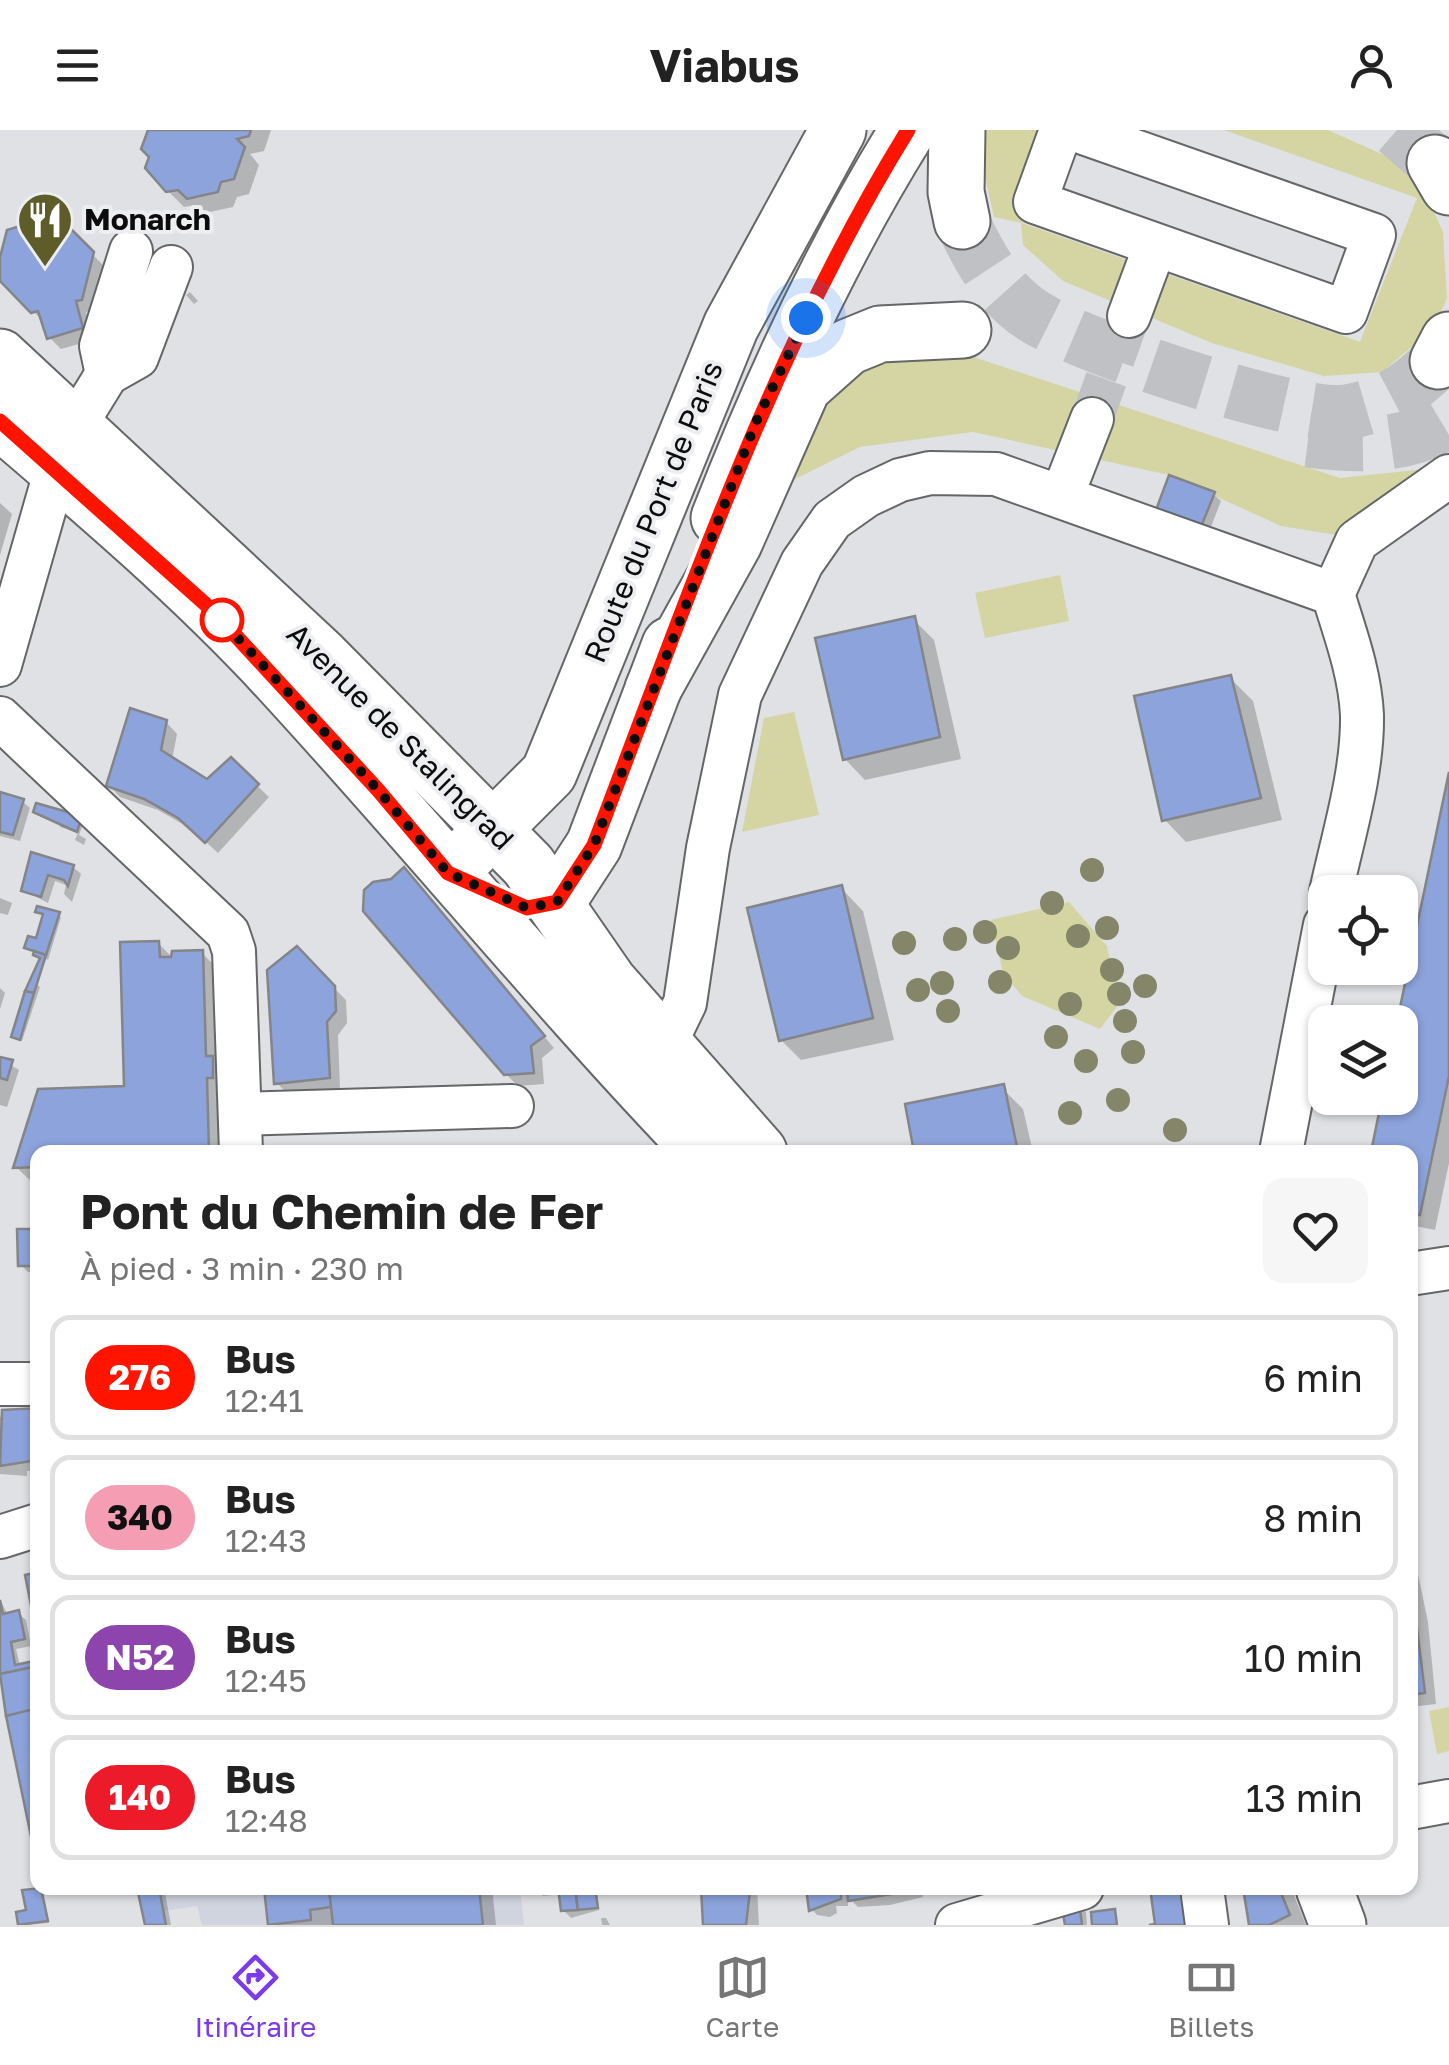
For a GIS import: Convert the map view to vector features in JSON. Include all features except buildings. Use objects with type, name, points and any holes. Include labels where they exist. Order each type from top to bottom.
[{"type":"main road","name":"Route du Port de Paris","points":[[448,873],[549,773],[731,326],[838,130]]},
{"type":"main road","name":"Route du Port de Paris","points":[[557,902],[594,845],[756,422],[822,283],[908,130]]},
{"type":"main road","points":[[957,130],[956,192],[962,221]]},
{"type":"main road","points":[[653,689],[734,543],[804,387],[848,348],[880,334],[963,330]]},
{"type":"main road","name":"Avenue de Stalingrad","points":[[0,358],[65,448],[378,790],[448,873],[654,1067],[750,1145]]},
{"type":"main road","name":"Avenue de Stalingrad","points":[[0,421],[65,448],[320,654],[494,830],[557,902],[609,982],[699,1145]]},
{"type":"main road","points":[[448,873],[527,908],[557,902]]},
{"type":"main road","points":[[1327,1895],[1338,1925]]},
{"type":"street","points":[[1061,130],[1035,202],[1346,312],[1374,235],[1074,130]]},
{"type":"street","points":[[1129,316],[1155,246]]},
{"type":"street","points":[[107,374],[101,346],[131,251]]},
{"type":"street","points":[[0,665],[65,448],[107,374],[136,357],[170,267]]},
{"type":"street","points":[[1062,496],[1092,419]]},
{"type":"street","points":[[654,1067],[685,1003],[708,848],[740,695],[802,564],[832,520],[900,480],[930,473],[996,474],[1333,594]]},
{"type":"street","points":[[1335,875],[1362,714],[1354,662],[1333,594],[1356,541],[1449,476]]},
{"type":"street","points":[[0,718],[228,933],[234,950],[240,1133],[512,1106]]},
{"type":"street","points":[[1282,1145],[1314,985]]},
{"type":"street","points":[[1418,1273],[1449,1268]]},
{"type":"street","points":[[0,1384],[30,1384]]},
{"type":"street","points":[[0,1537],[30,1528]]},
{"type":"street","points":[[1418,1807],[1449,1801]]},
{"type":"street","points":[[979,1922],[1061,1895]]},
{"type":"street","points":[[1203,1895],[1208,1925]]},
{"type":"shaded area","points":[[160,1895],[521,1895],[524,1925],[202,1925],[197,1906],[163,1911]]},
{"type":"green space","points":[[987,130],[1057,130],[1022,223],[1360,342],[1417,198],[1224,130],[1328,130],[1415,169],[1443,232],[1447,298],[1434,328],[1382,372],[1324,376],[1212,343],[1063,281],[1023,245],[1021,223],[994,217],[980,155]]},
{"type":"green space","points":[[922,340],[1340,478],[1425,469],[1349,537],[1281,526],[1169,475],[973,432],[860,447],[779,487],[824,383]]},
{"type":"green space","points":[[1060,575],[1069,621],[985,638],[975,593]]},
{"type":"green space","points":[[794,712],[819,815],[742,832],[764,718]]},
{"type":"green space","points":[[1069,902],[1107,946],[1119,1004],[1100,1029],[1022,996],[1003,973],[991,920]]},
{"type":"green space","points":[[1449,1707],[1449,1751],[1437,1754],[1429,1711]]},
{"type":"tunnel","points":[[1397,130],[1435,163]]},
{"type":"tunnel","points":[[962,221],[1001,286],[1035,317],[1141,362],[1238,393],[1284,405],[1347,412],[1397,394],[1438,361]]},
{"type":"tunnel","points":[[1092,419],[1129,316]]},
{"type":"tunnel","points":[[1308,440],[1381,443],[1416,436],[1449,420]]},
{"type":"bus line","name":"276","points":[[0,421],[212,610],[278,678],[448,873],[532,910],[557,902],[594,845],[756,422],[822,283],[908,130]]},
{"type":"place","name":"Monarch","points":[[45,269]]},
{"type":"route","points":[[222,620],[212,610],[278,678],[448,873],[532,910],[557,902],[594,845],[756,422],[806,318]]}]
